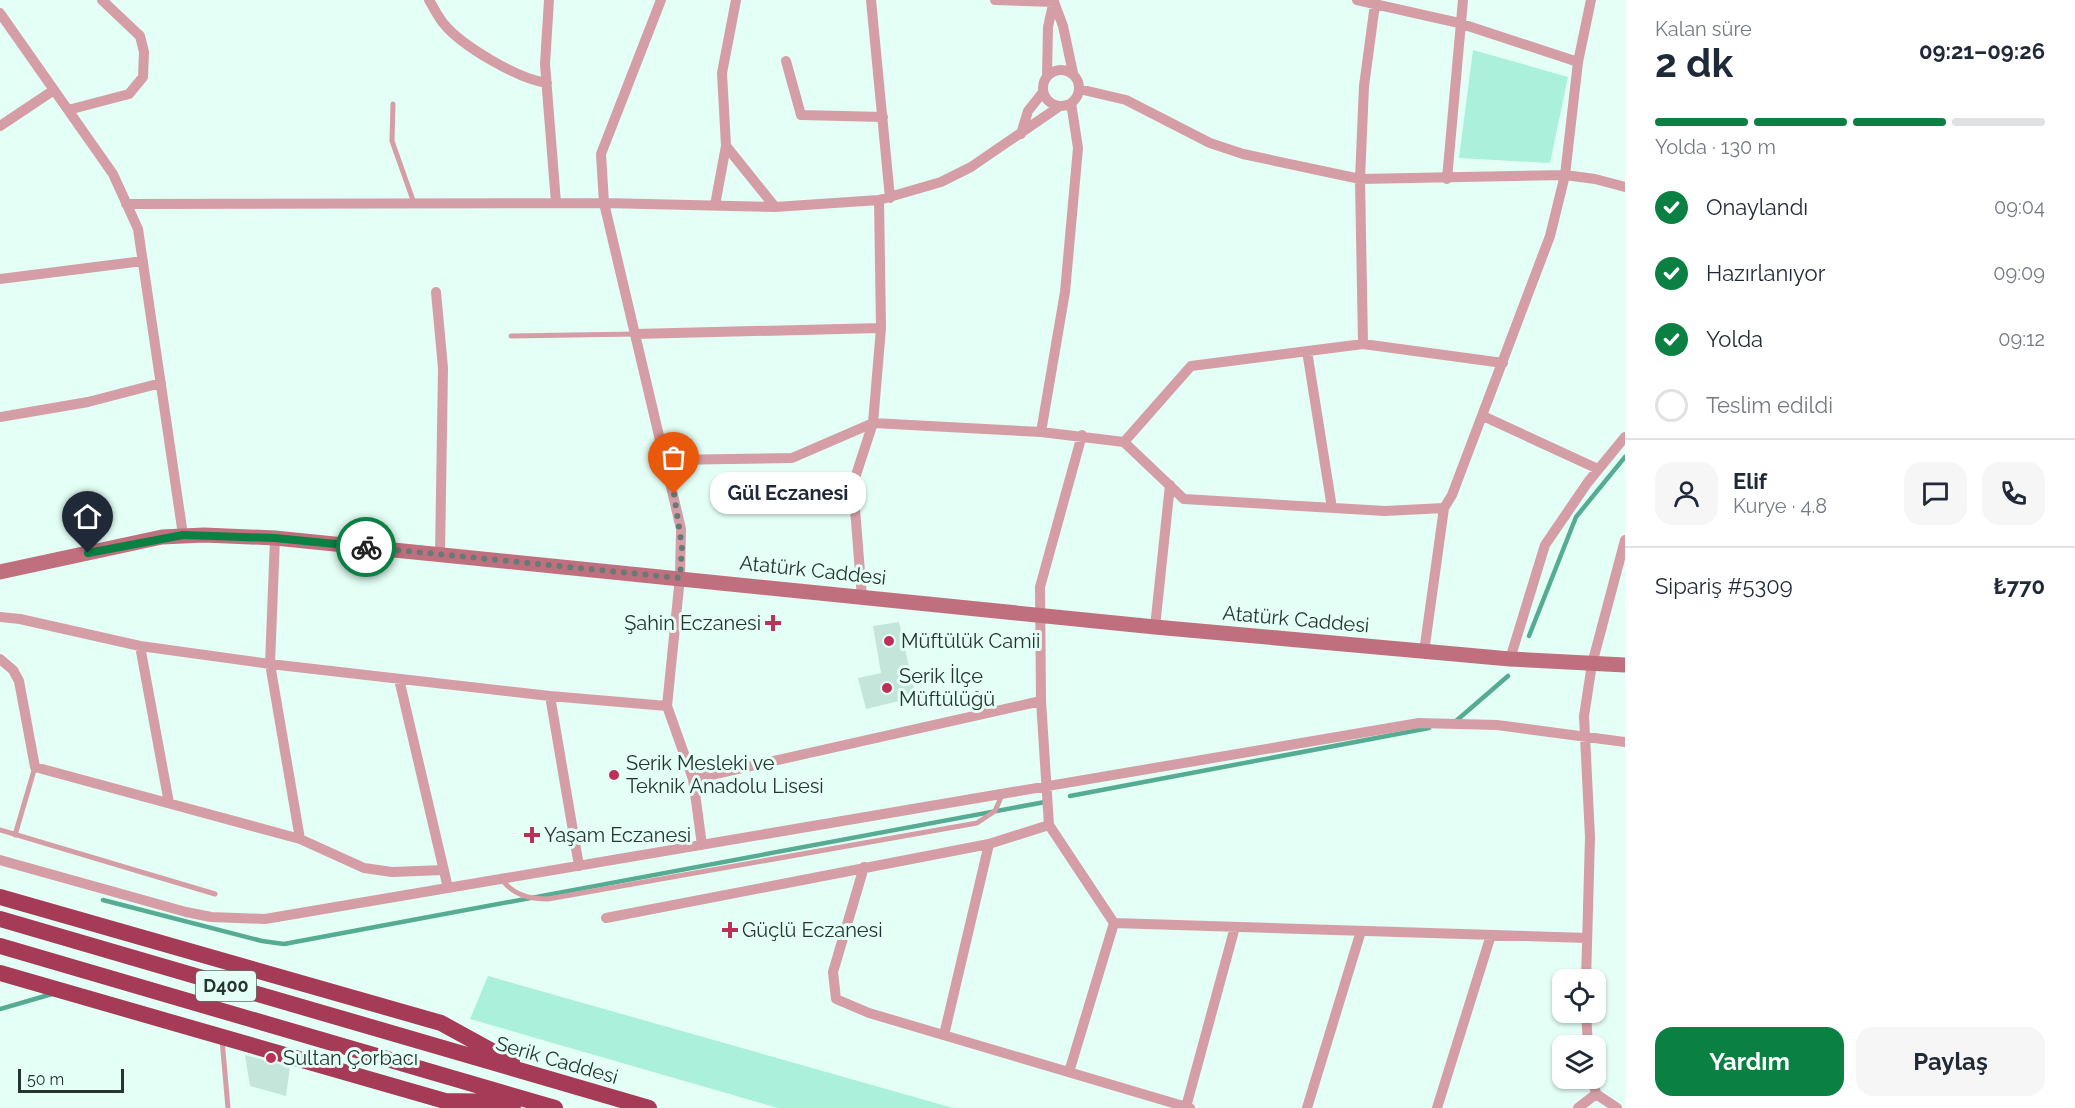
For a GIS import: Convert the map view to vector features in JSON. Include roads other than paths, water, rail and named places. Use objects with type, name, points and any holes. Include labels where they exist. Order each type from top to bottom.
[{"type":"highway","points":[[0,897],[441,1023],[539,1077]]},
{"type":"highway","name":"Serik Caddesi","points":[[0,919],[453,1053],[649,1108]]},
{"type":"highway","name":"D400","points":[[0,946],[555,1108]]},
{"type":"highway","points":[[0,973],[445,1101],[477,1105],[533,1102]]},
{"type":"main road","name":"Atatürk Caddesi","points":[[0,572],[183,535],[275,538],[1155,627],[1424,652],[1625,666]]},
{"type":"street","points":[[68,110],[129,94],[143,77],[144,52],[140,36],[102,0]]},
{"type":"street","points":[[429,0],[444,24],[459,38],[528,79],[546,83]]},
{"type":"street","points":[[549,0],[546,83],[556,203]]},
{"type":"street","points":[[661,0],[601,154],[604,203],[681,529],[680,578],[667,706],[693,779],[702,845]]},
{"type":"street","points":[[715,205],[726,146],[722,73],[736,0]]},
{"type":"street","points":[[862,597],[853,484],[873,423],[881,328],[885,199],[883,117],[871,0]]},
{"type":"street","points":[[995,0],[1054,1]]},
{"type":"street","points":[[1357,0],[1459,23],[1578,62]]},
{"type":"street","points":[[1446,178],[1463,0]]},
{"type":"street","points":[[1424,652],[1444,507],[1452,495],[1551,236],[1565,176],[1578,62],[1591,0]]},
{"type":"street","points":[[1054,1],[1063,26],[1073,74],[1079,89]]},
{"type":"street","points":[[1021,134],[1028,111],[1043,92],[1047,76],[1048,27],[1054,1]]},
{"type":"street","points":[[1364,344],[1360,178],[1364,86],[1375,4]]},
{"type":"street","points":[[0,13],[113,174],[138,229],[183,535]]},
{"type":"street","points":[[786,61],[801,116],[883,117]]},
{"type":"street","points":[[1047,76],[1062,69],[1073,74]]},
{"type":"street","points":[[126,204],[604,203],[775,207],[885,199],[941,182],[971,167],[1065,105],[1079,89]]},
{"type":"street","points":[[1079,89],[1126,100],[1210,143],[1243,154],[1360,178],[1565,176],[1595,179],[1625,188]]},
{"type":"street","points":[[0,126],[54,90]]},
{"type":"street","points":[[1043,92],[1049,102],[1065,105]]},
{"type":"street","points":[[1041,432],[1066,281],[1078,148],[1065,105]]},
{"type":"street","points":[[726,146],[775,207]]},
{"type":"street","points":[[0,279],[143,261]]},
{"type":"street","points":[[436,292],[443,368],[440,555]]},
{"type":"street","points":[[635,334],[881,328]]},
{"type":"street","points":[[1125,442],[1191,366],[1364,344],[1503,363]]},
{"type":"street","points":[[1307,351],[1332,508]]},
{"type":"street","points":[[0,417],[88,402],[161,383]]},
{"type":"street","points":[[1483,416],[1599,469]]},
{"type":"street","points":[[666,460],[792,458],[873,423],[1041,432],[1082,435],[1125,442],[1184,500],[1385,511],[1444,507]]},
{"type":"street","points":[[1082,435],[1040,587],[1038,614],[1041,701],[1049,825],[1114,922]]},
{"type":"street","points":[[1510,659],[1545,545],[1599,469],[1625,437]]},
{"type":"street","points":[[1155,627],[1170,485]]},
{"type":"street","points":[[275,538],[270,664],[300,839]]},
{"type":"street","points":[[1586,969],[1590,837],[1584,716],[1592,664],[1625,540]]},
{"type":"street","points":[[0,617],[20,619],[141,646],[270,664],[550,696],[667,706]]},
{"type":"street","points":[[141,646],[170,803]]},
{"type":"street","points":[[0,659],[13,670],[19,681],[35,767],[300,839],[364,868],[392,872],[444,870]]},
{"type":"street","points":[[399,679],[448,888]]},
{"type":"street","points":[[550,696],[579,866]]},
{"type":"street","points":[[693,779],[1041,701]]},
{"type":"street","points":[[0,860],[186,912],[238,920],[294,916],[1419,723],[1497,725],[1625,742]]},
{"type":"street","points":[[606,918],[988,844],[1049,825]]},
{"type":"street","points":[[944,1035],[988,844]]},
{"type":"street","points":[[864,867],[833,972],[836,999],[869,1013],[1188,1107],[1235,927]]},
{"type":"street","points":[[1114,922],[1587,938]]},
{"type":"street","points":[[1070,1072],[1114,922]]},
{"type":"street","points":[[1306,1108],[1361,931]]},
{"type":"street","points":[[1437,1108],[1491,935]]},
{"type":"street","points":[[1595,1089],[1596,1094],[1617,1108]]},
{"type":"street","points":[[1578,1108],[1596,1094]]},
{"type":"lane","points":[[393,104],[392,141],[414,203]]},
{"type":"lane","points":[[512,336],[635,334]]},
{"type":"lane","points":[[15,835],[35,767]]},
{"type":"lane","points":[[500,879],[511,890],[527,897],[548,899],[977,823],[995,811],[1002,794]]},
{"type":"lane","points":[[0,830],[215,894]]},
{"type":"lane","points":[[222,1037],[228,1108]]},
{"type":"waterway","points":[[1529,636],[1576,517],[1625,457]]},
{"type":"waterway","points":[[1456,721],[1508,676]]},
{"type":"waterway","points":[[1070,796],[1429,728]]},
{"type":"waterway","points":[[103,900],[262,941],[284,944],[1045,802]]},
{"type":"waterway","points":[[0,1009],[52,994]]},
{"type":"place","name":"Gül Eczanesi","points":[[674,494]]},
{"type":"place","name":"Şahin Eczanesi","points":[[773,623]]},
{"type":"place","name":"Müftülük Camii","points":[[889,641]]},
{"type":"place","name":"Serik İlçe Müftülüğü","points":[[887,688]]},
{"type":"place","name":"Serik Mesleki ve Teknik Anadolu Lisesi","points":[[614,775]]},
{"type":"place","name":"Yaşam Eczanesi","points":[[532,835]]},
{"type":"place","name":"Güçlü Eczanesi","points":[[730,930]]},
{"type":"place","name":"Sultan Çorbacı","points":[[271,1058]]}]
